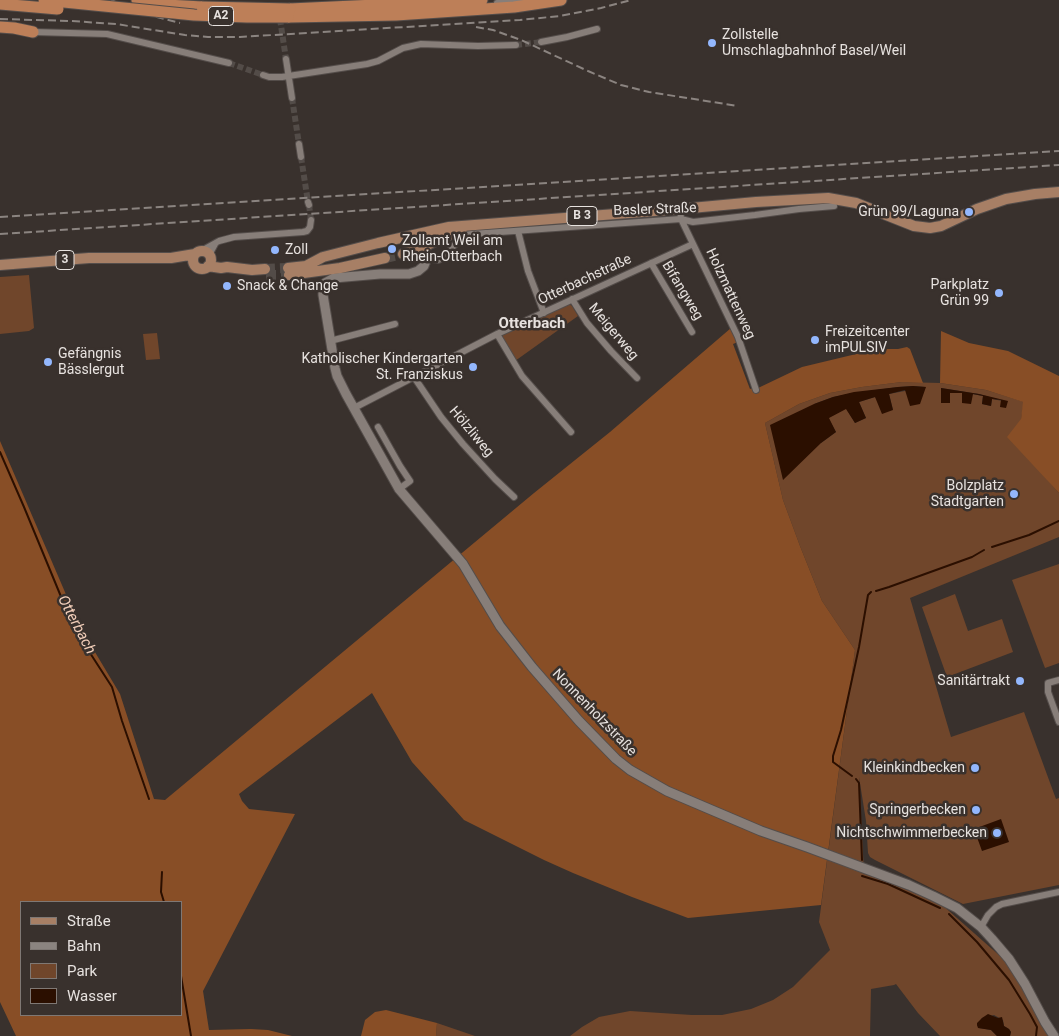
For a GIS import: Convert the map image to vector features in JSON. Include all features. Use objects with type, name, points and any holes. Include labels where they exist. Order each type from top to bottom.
[{"type":"highway","name":"A2","points":[[44,0],[152,8],[290,9],[484,1]]},
{"type":"highway","name":"A2","points":[[109,0],[194,15],[247,17],[396,15],[505,7],[561,0]]},
{"type":"highway","points":[[0,4],[142,15],[152,8],[138,0]]},
{"type":"highway","points":[[0,27],[33,32]]},
{"type":"main road","name":"B 3","points":[[307,269],[322,258],[378,243],[450,227],[494,222],[681,214],[765,202],[828,198],[856,203],[914,226],[930,228],[941,226],[977,209],[1006,199],[1059,192]]},
{"type":"main road","name":"B 3","points":[[403,254],[470,226]]},
{"type":"main road","points":[[420,234],[425,246]]},
{"type":"main road","name":"3","points":[[0,265],[89,258],[203,258],[221,268],[227,267],[266,272]]},
{"type":"main road","points":[[288,271],[340,268],[385,258]]},
{"type":"street","points":[[277,0],[280,19]]},
{"type":"street","points":[[279,11],[300,12],[441,7],[484,1],[522,0]]},
{"type":"street","points":[[540,42],[597,29]]},
{"type":"street","points":[[33,32],[112,35],[229,63]]},
{"type":"street","points":[[263,76],[275,78],[367,64],[403,48],[421,44],[516,45]]},
{"type":"street","points":[[286,59],[292,98]]},
{"type":"street","points":[[299,144],[301,156]]},
{"type":"street","name":"Basler Straße","points":[[427,258],[438,260],[443,258],[465,235],[472,234],[681,214],[693,222],[834,206]]},
{"type":"street","name":"Holzmattenweg","points":[[681,214],[693,244],[738,337],[756,390]]},
{"type":"street","points":[[203,258],[216,243],[228,238],[303,232],[307,231],[310,227],[311,220]]},
{"type":"street","points":[[518,231],[528,271],[544,313]]},
{"type":"street","name":"Otterbachstraße","points":[[354,408],[497,334],[693,244]]},
{"type":"street","points":[[425,246],[427,258]]},
{"type":"street","name":"Nonnenholzstraße","points":[[427,258],[426,263],[418,271],[408,274],[334,278],[327,281],[324,285],[323,295],[337,376],[399,489],[463,564],[500,626],[532,668],[616,759],[630,770],[668,791],[761,832],[909,885],[957,908],[981,927],[1009,959],[1054,1036]]},
{"type":"street","name":"Bifangweg","points":[[651,263],[692,332]]},
{"type":"street","name":"Meigerweg","points":[[572,299],[586,323],[637,378]]},
{"type":"street","points":[[330,340],[395,324]]},
{"type":"street","points":[[497,334],[522,376],[571,432]]},
{"type":"street","name":"Hölzliweg","points":[[414,377],[463,444],[514,497]]},
{"type":"street","points":[[378,427],[410,481],[399,489]]},
{"type":"street","points":[[1059,680],[1048,683],[1048,692],[1059,722]]},
{"type":"street","points":[[981,927],[988,915],[1002,904],[1059,892]]},
{"type":"green space","points":[[29,275],[34,328],[29,331],[0,334],[0,277]]},
{"type":"green space","points":[[569,304],[578,316],[515,361],[502,337],[503,335]]},
{"type":"green space","points":[[157,333],[160,359],[146,360],[143,334]]},
{"type":"green space","points":[[902,382],[940,383],[986,390],[1024,402],[1021,419],[1044,476],[1059,493],[1059,537],[910,598],[951,737],[1024,712],[1056,799],[1059,798],[1059,885],[963,904],[875,860],[868,853],[866,821],[859,777],[864,873],[940,903],[1009,964],[1050,1036],[1010,1036],[1011,1032],[1004,1026],[1003,1020],[994,1015],[982,1018],[977,1025],[979,1028],[991,1030],[997,1036],[940,1036],[918,1013],[896,984],[871,989],[870,1036],[570,1036],[599,1017],[630,1011],[722,1015],[751,1009],[773,1000],[793,987],[830,950],[819,922],[855,650],[822,601],[800,546],[783,500],[765,423],[799,404],[830,393]],"holes":[[[913,386],[926,387],[889,394],[893,410],[875,397],[859,402],[866,418],[855,423],[846,408],[828,418],[836,432],[821,443],[814,404],[833,397],[854,393]],[[941,388],[979,394],[1008,402],[992,399],[991,406],[982,404],[983,396],[972,394],[962,403],[962,393],[950,393],[942,403]]]},
{"type":"green space","points":[[1059,564],[1059,663],[1045,668],[1012,580]]},
{"type":"green space","points":[[955,594],[968,631],[1002,619],[1013,652],[947,677],[922,607]]},
{"type":"green space","points":[[437,1023],[475,1036],[436,1036]]},
{"type":"shaded area","points":[[731,328],[738,342],[733,344],[750,389],[755,387],[756,389],[802,367],[877,349],[907,347],[910,349],[923,383],[902,382],[830,393],[799,404],[765,423],[783,500],[800,546],[822,601],[855,650],[821,905],[688,918],[544,860],[464,820],[412,762],[372,693],[239,794],[249,809],[295,814],[203,991],[209,1030],[268,1030],[292,1036],[16,1036],[0,1002],[0,441],[80,627],[120,694],[154,799],[165,800],[610,432]]},
{"type":"shaded area","points":[[941,331],[969,343],[1008,351],[1059,376],[1059,493],[1007,437],[1021,419],[1023,402],[986,390],[940,383]]},
{"type":"shaded area","points":[[386,1010],[437,1023],[436,1036],[361,1036],[365,1020],[375,1012]]},
{"type":"water","points":[[913,386],[926,387],[920,404],[910,406],[905,390],[889,394],[893,410],[882,414],[875,397],[859,402],[866,418],[855,423],[846,409],[829,418],[836,432],[821,443],[783,480],[770,425],[833,397],[854,392]]},
{"type":"water","points":[[941,388],[979,394],[1008,401],[1006,408],[1000,407],[1001,400],[992,399],[991,406],[982,404],[983,396],[973,394],[971,404],[962,403],[962,393],[950,393],[950,403],[941,403]]},
{"type":"water","points":[[1001,819],[1009,842],[982,851],[974,829]]},
{"type":"water","points":[[988,1014],[998,1018],[1002,1017],[1004,1026],[1011,1032],[1010,1036],[997,1036],[991,1030],[978,1028],[977,1023]]},
{"type":"waterway","name":"Otterbach","points":[[0,452],[69,616],[81,639],[112,687],[149,799]]},
{"type":"waterway","points":[[992,547],[1029,535],[1059,521]]},
{"type":"waterway","points":[[876,591],[972,557],[984,550]]},
{"type":"waterway","points":[[852,776],[833,762],[833,756],[841,730],[868,595],[871,592]]},
{"type":"waterway","points":[[856,779],[859,783],[862,860]]},
{"type":"waterway","name":"Otterbach","points":[[162,872],[161,892],[164,901]]},
{"type":"waterway","points":[[862,876],[888,884],[940,908]]},
{"type":"waterway","points":[[949,914],[977,942],[1009,980],[1037,1027],[1036,1036]]},
{"type":"waterway","name":"Otterbach","points":[[182,982],[191,1036]]},
{"type":"tunnel","points":[[280,19],[286,59]]},
{"type":"tunnel","points":[[516,45],[541,42]]},
{"type":"tunnel","points":[[229,63],[263,75]]},
{"type":"tunnel","points":[[292,98],[299,144]]},
{"type":"tunnel","points":[[301,157],[308,202]]},
{"type":"tunnel","points":[[309,205],[311,220]]},
{"type":"tunnel","points":[[385,258],[403,254]]},
{"type":"tunnel","points":[[265,269],[288,268]]},
{"type":"tunnel","points":[[266,275],[289,275]]},
{"type":"railway","points":[[111,0],[153,16],[180,23]]},
{"type":"railway","points":[[0,19],[116,24],[185,35],[240,37],[520,20],[560,16],[631,0]]},
{"type":"railway","points":[[476,27],[493,30],[521,40],[621,85],[649,92],[738,106]]},
{"type":"railway","points":[[0,217],[1059,151]]},
{"type":"railway","points":[[0,234],[1059,165]]},
{"type":"place","name":"Zollstelle Umschlagbahnhof Basel/Weil","points":[[712,43]]},
{"type":"place","name":"Grün 99/Laguna","points":[[969,212]]},
{"type":"place","name":"Zollamt Weil am Rhein-Otterbach","points":[[392,249]]},
{"type":"place","name":"Zoll","points":[[275,250]]},
{"type":"place","name":"Snack & Change","points":[[227,286]]},
{"type":"place","name":"Parkplatz Grün 99","points":[[999,293]]},
{"type":"place","name":"Freizeitcenter imPULSIV","points":[[815,340]]},
{"type":"place","name":"Gefängnis Bässlergut","points":[[48,362]]},
{"type":"place","name":"Katholischer Kindergarten St. Franziskus","points":[[473,367]]},
{"type":"place","name":"Bolzplatz Stadtgarten","points":[[1014,494]]},
{"type":"place","name":"Sanitärtrakt","points":[[1020,681]]},
{"type":"place","name":"Kleinkindbecken","points":[[975,768]]},
{"type":"place","name":"Springerbecken","points":[[976,810]]},
{"type":"place","name":"Nichtschwimmerbecken","points":[[997,833]]},
{"type":"district","name":"Otterbach","points":[[532,324]]}]
